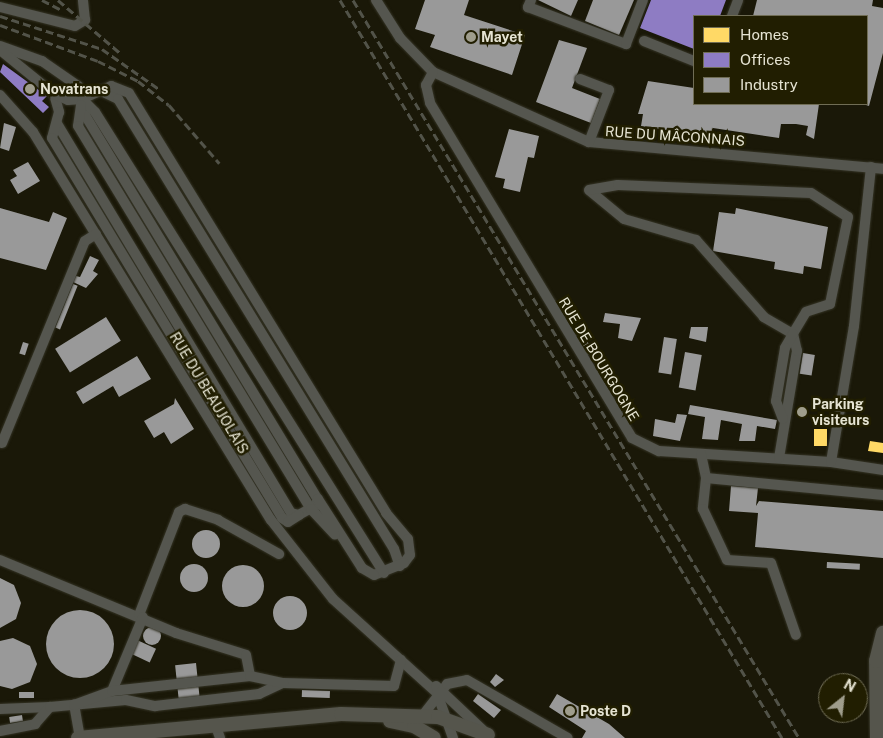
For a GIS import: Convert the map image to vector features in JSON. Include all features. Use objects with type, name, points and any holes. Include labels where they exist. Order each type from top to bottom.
[{"type":"main road","points":[[877,738],[876,661],[883,633]]},
{"type":"main road","points":[[80,738],[215,724],[315,717],[423,715],[447,718],[490,737]]},
{"type":"main road","points":[[315,717],[404,723],[434,738]]},
{"type":"main road","points":[[464,738],[472,733],[490,737]]},
{"type":"street","points":[[0,7],[75,26],[85,20],[83,0]]},
{"type":"street","name":"RUE DU MÂCONNAIS","points":[[376,0],[400,38],[423,64],[433,72],[589,142],[883,169]]},
{"type":"street","points":[[531,0],[528,7],[626,44],[643,0]]},
{"type":"street","points":[[732,15],[738,0]]},
{"type":"street","points":[[644,41],[693,61]]},
{"type":"street","points":[[0,46],[62,72],[78,86],[85,115],[318,499],[342,542]]},
{"type":"street","points":[[0,50],[54,94],[68,100],[82,99],[98,90],[111,86],[129,93],[381,504],[408,539],[410,555],[400,566],[374,575],[362,568],[342,542],[311,509],[78,126],[82,99]]},
{"type":"street","name":"RUE DE BOURGOGNE","points":[[433,72],[426,85],[430,103],[615,414],[644,446],[701,454],[831,462],[883,470]]},
{"type":"street","points":[[580,79],[609,90],[589,142]]},
{"type":"street","points":[[98,90],[110,91],[118,99],[389,540],[400,566]]},
{"type":"street","points":[[54,94],[59,112],[57,124],[291,513],[299,515],[311,509],[318,499]]},
{"type":"street","name":"RUE DU BEAUJOLAIS","points":[[0,95],[25,120],[285,539],[333,598],[490,737]]},
{"type":"street","points":[[82,99],[95,112],[384,573]]},
{"type":"street","points":[[831,462],[854,326],[871,167]]},
{"type":"street","points":[[778,458],[797,351],[793,334],[806,312],[830,304],[848,217],[811,193],[618,185],[589,190],[624,219],[696,240],[764,317],[793,334]]},
{"type":"street","points":[[2,443],[85,242],[96,234]]},
{"type":"street","points":[[701,454],[706,478],[703,509],[726,560],[771,563],[796,634]]},
{"type":"street","points":[[706,478],[883,494]]},
{"type":"street","points":[[112,691],[179,512],[185,509],[218,520],[279,554]]},
{"type":"street","points":[[0,560],[141,616],[176,633],[246,655],[250,676]]},
{"type":"street","points":[[74,705],[112,691],[250,676],[283,683],[394,686],[401,660]]},
{"type":"street","points":[[423,715],[439,691],[454,680],[467,680],[568,738]]},
{"type":"street","points":[[0,709],[50,707],[126,700],[155,706],[259,694],[283,683]]},
{"type":"street","name":"RUE DU BEAUJOLAIS","points":[[439,691],[454,738]]},
{"type":"street","points":[[74,705],[80,738]]},
{"type":"street","points":[[0,732],[35,724],[50,707]]},
{"type":"street","points":[[215,724],[220,738]]},
{"type":"building: Homes","points":[[814,429],[827,429],[827,446],[814,446]]},
{"type":"building: Homes","points":[[870,441],[883,443],[883,453],[868,451]]},
{"type":"building: Offices","points":[[651,0],[726,0],[720,15],[693,15],[693,49],[640,28]]},
{"type":"building: Offices","name":"Novatrans","points":[[3,64],[47,96],[42,101],[49,107],[43,113],[0,72]]},
{"type":"building: Industry","points":[[425,0],[469,0],[464,15],[525,35],[512,75],[430,47],[435,35],[415,29]]},
{"type":"building: Industry","points":[[538,0],[578,0],[571,16]]},
{"type":"building: Industry","points":[[593,0],[634,0],[619,35],[585,21]]},
{"type":"building: Industry","points":[[757,0],[873,0],[872,6],[883,8],[883,53],[869,106],[866,105],[868,105],[868,15],[753,15]]},
{"type":"building: Industry","points":[[559,40],[587,48],[572,88],[600,99],[591,123],[536,102]]},
{"type":"building: Industry","points":[[648,81],[693,88],[693,105],[819,105],[814,139],[806,135],[808,126],[796,124],[781,124],[779,138],[713,128],[711,137],[641,126],[643,114],[638,114]]},
{"type":"building: Industry","points":[[4,123],[16,127],[9,151],[0,148]]},
{"type":"building: Industry","points":[[509,129],[539,136],[534,158],[528,157],[520,192],[503,188],[505,179],[495,177]]},
{"type":"building: Industry","points":[[28,162],[40,181],[18,194],[10,180],[17,176],[13,170]]},
{"type":"building: Industry","points":[[0,208],[49,222],[53,212],[67,218],[46,270],[0,258]]},
{"type":"building: Industry","points":[[736,208],[828,227],[821,269],[804,266],[803,274],[774,269],[775,262],[713,251],[719,212],[735,214]]},
{"type":"building: Industry","points":[[90,256],[99,260],[93,271],[98,274],[86,288],[73,282],[76,276],[80,277]]},
{"type":"building: Industry","points":[[73,284],[78,286],[60,329],[55,328]]},
{"type":"building: Industry","points":[[605,313],[641,318],[632,341],[618,338],[620,324],[603,322]]},
{"type":"building: Industry","points":[[106,317],[121,341],[70,373],[55,349]]},
{"type":"building: Industry","points":[[691,327],[708,327],[706,342],[689,338]]},
{"type":"building: Industry","points":[[584,336],[594,352],[587,355],[578,339]]},
{"type":"building: Industry","points":[[664,337],[677,339],[671,375],[658,373]]},
{"type":"building: Industry","points":[[23,342],[29,344],[25,355],[19,353]]},
{"type":"building: Industry","points":[[685,352],[702,355],[695,390],[679,387]]},
{"type":"building: Industry","points":[[803,353],[815,355],[812,376],[800,374]]},
{"type":"building: Industry","points":[[137,356],[151,379],[119,397],[113,386],[83,404],[76,392]]},
{"type":"building: Industry","points":[[175,398],[194,429],[171,444],[164,432],[154,438],[144,421],[174,404]]},
{"type":"building: Industry","points":[[690,405],[777,420],[775,429],[757,426],[755,441],[739,441],[742,424],[721,420],[718,440],[702,439],[705,417],[688,414]]},
{"type":"building: Industry","points":[[677,414],[687,415],[680,441],[653,436],[655,419],[675,423]]},
{"type":"building: Industry","points":[[731,486],[758,488],[756,506],[759,501],[883,511],[883,558],[755,547],[758,513],[729,511]]},
{"type":"building: Industry","points":[[206,530],[216,534],[220,544],[216,554],[206,558],[196,554],[192,544],[196,534]]},
{"type":"building: Industry","points":[[827,562],[860,564],[860,570],[827,568]]},
{"type":"building: Industry","points":[[194,564],[204,568],[208,578],[204,588],[194,592],[184,588],[180,578],[184,568]]},
{"type":"building: Industry","points":[[247,565],[255,568],[261,574],[264,586],[261,598],[255,604],[239,607],[231,604],[225,598],[222,582],[225,574],[231,568]]},
{"type":"building: Industry","points":[[0,578],[14,585],[21,603],[16,619],[0,628]]},
{"type":"building: Industry","points":[[290,596],[297,597],[302,601],[306,606],[306,620],[302,625],[297,629],[290,630],[283,629],[278,625],[274,620],[273,613],[274,606],[278,601],[283,597]]},
{"type":"building: Industry","points":[[80,610],[93,613],[104,620],[111,631],[114,644],[111,657],[104,668],[93,675],[80,678],[67,675],[56,668],[49,657],[46,644],[49,631],[56,620],[67,613]]},
{"type":"building: Industry","points":[[152,627],[158,630],[161,636],[158,642],[152,645],[146,642],[143,636],[146,630]]},
{"type":"building: Industry","points":[[13,638],[30,646],[37,664],[30,682],[12,689],[0,686],[0,641]]},
{"type":"building: Industry","points":[[137,640],[156,649],[150,662],[131,654]]},
{"type":"building: Industry","points":[[196,663],[200,699],[179,701],[175,665]]},
{"type":"building: Industry","points":[[496,674],[504,680],[495,687],[490,682]]},
{"type":"building: Industry","points":[[302,690],[330,691],[330,698],[302,697]]},
{"type":"building: Industry","points":[[19,692],[34,692],[34,698],[19,698]]},
{"type":"building: Industry","points":[[478,694],[501,710],[494,718],[473,701]]},
{"type":"building: Industry","name":"Poste D","points":[[557,694],[609,724],[625,738],[582,738],[586,731],[549,707]]},
{"type":"building: Industry","points":[[22,715],[23,721],[10,723],[9,717]]},
{"type":"railway","points":[[42,0],[60,9]]},
{"type":"railway","points":[[58,0],[120,53]]},
{"type":"railway","points":[[340,0],[782,738]]},
{"type":"railway","points":[[353,0],[799,738]]},
{"type":"railway","points":[[0,16],[102,49],[159,89]]},
{"type":"railway","points":[[0,25],[98,61],[138,81],[169,105],[219,163]]},
{"type":"place","name":"Mayet","points":[[471,37]]},
{"type":"place","name":"Novatrans","points":[[30,89]]},
{"type":"place","name":"Parking visiteurs","points":[[802,412]]},
{"type":"place","name":"Poste D","points":[[570,711]]}]
